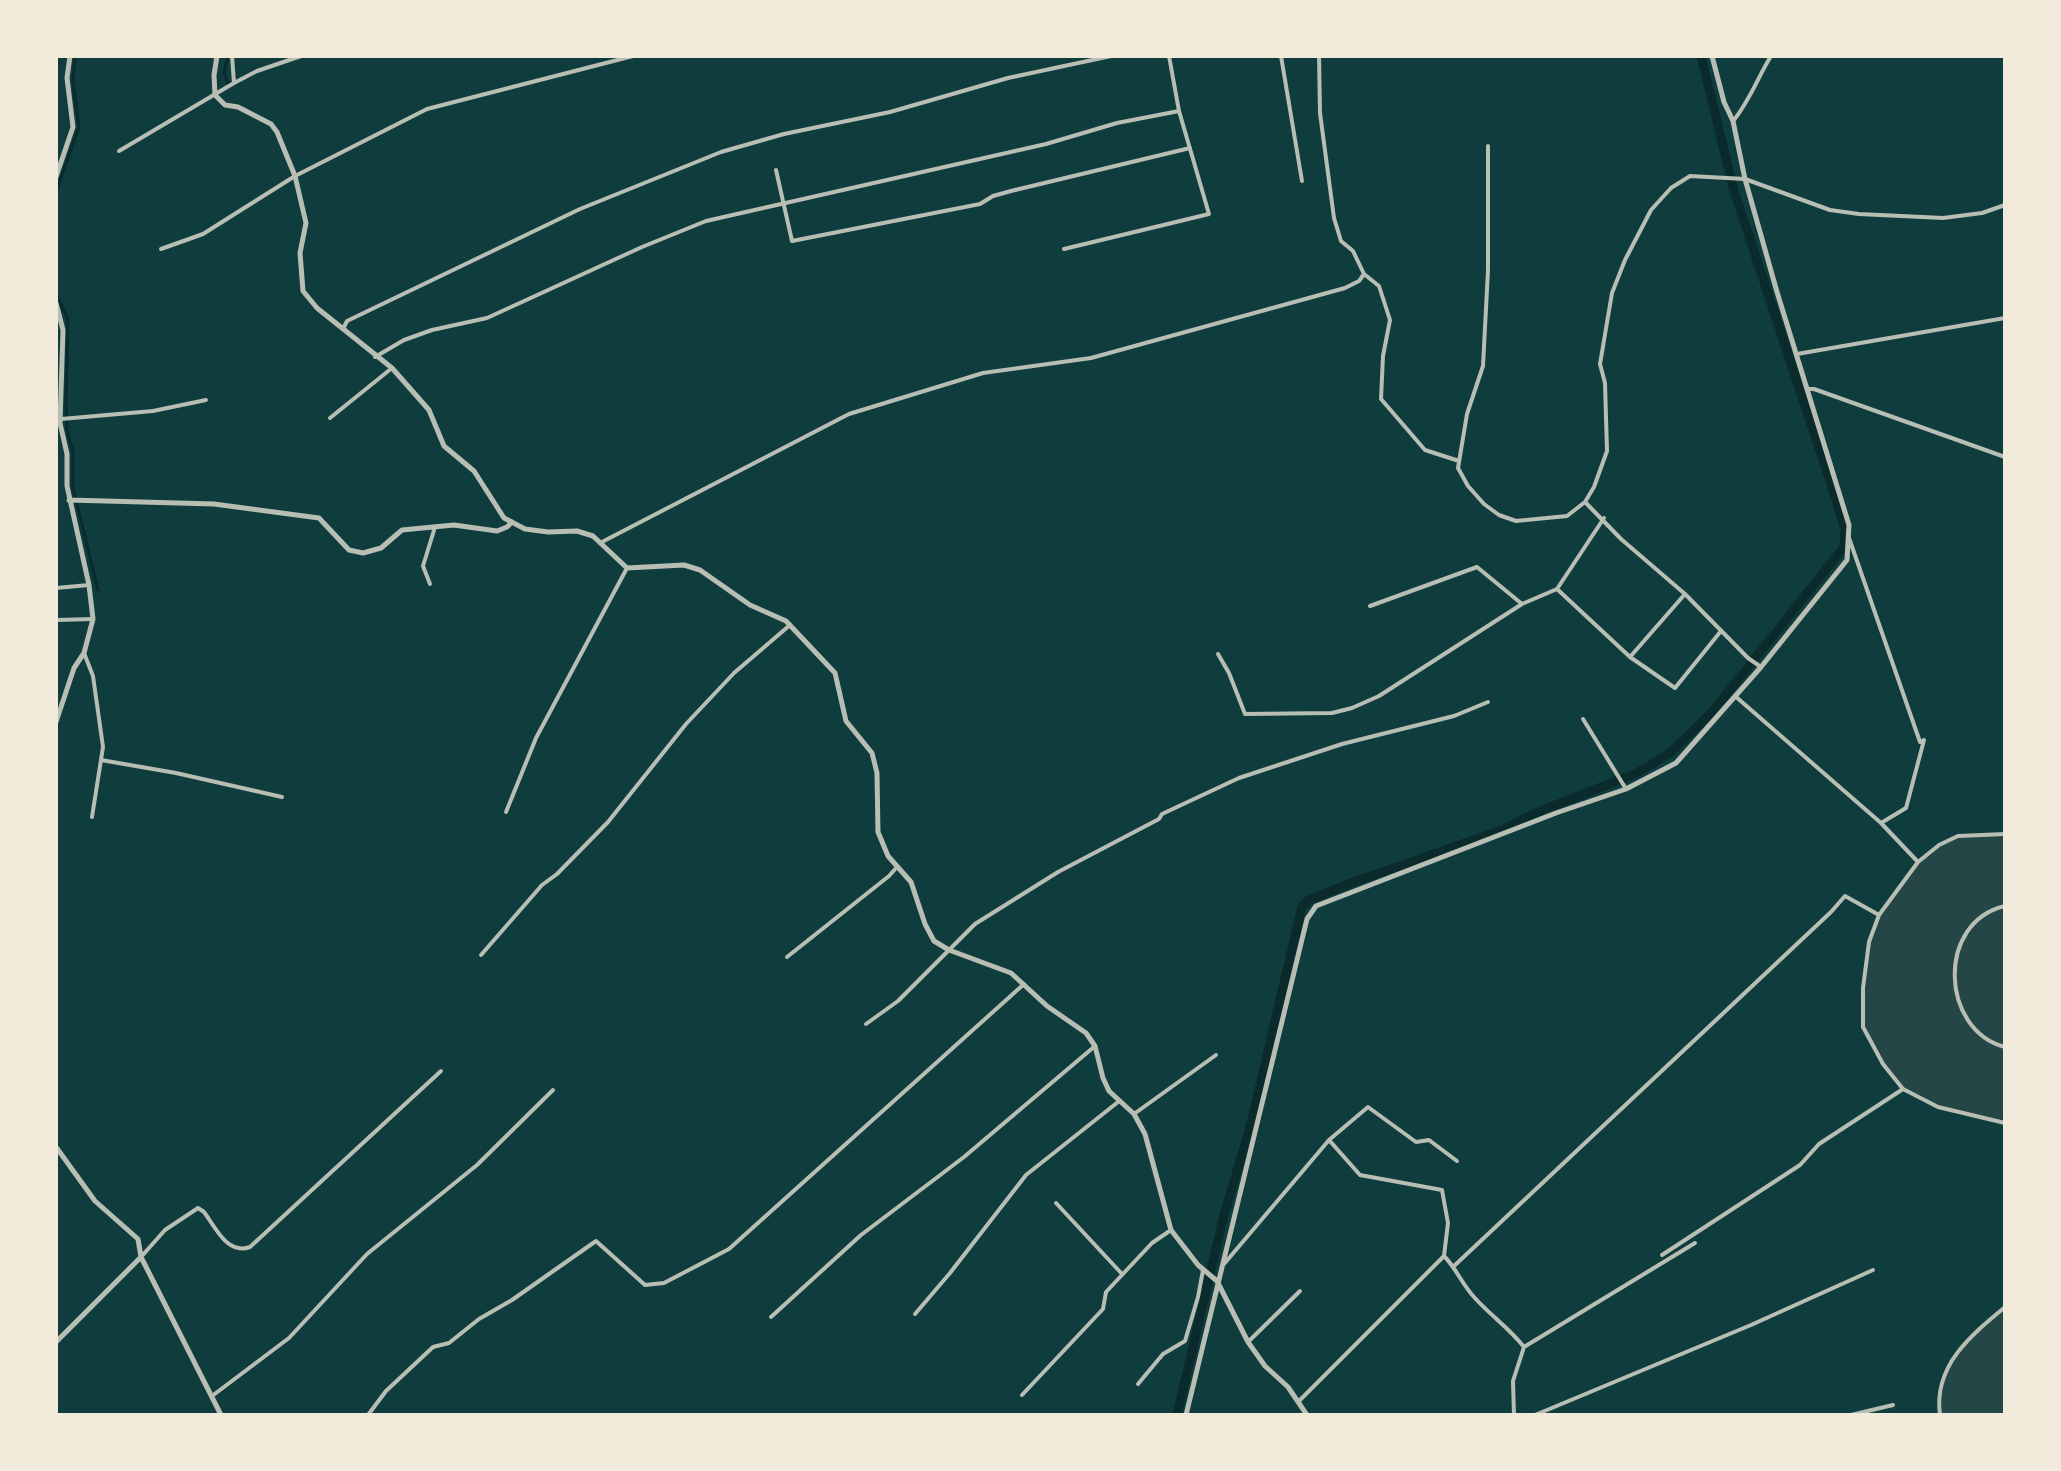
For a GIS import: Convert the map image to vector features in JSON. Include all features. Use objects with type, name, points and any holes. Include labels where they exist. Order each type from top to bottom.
[{"type":"street","points":[[56,177],[73,127],[67,78],[70,56]]},
{"type":"street","points":[[217,56],[215,95],[225,105],[238,107],[271,124],[295,176],[306,223],[300,253],[303,291],[317,308],[392,368],[429,410],[444,446],[474,471],[504,518],[525,529],[577,531],[593,536],[627,568],[684,565],[700,570],[750,605],[790,625],[835,673],[846,721],[872,753],[877,773],[878,832],[888,856],[911,882],[934,941],[949,950],[994,964],[1011,973],[1047,1006],[1086,1033],[1095,1046],[1103,1078],[1118,1102],[1134,1114],[1152,1150],[1171,1230],[1215,1280],[1248,1342],[1265,1366],[1299,1401],[1307,1415]]},
{"type":"street","points":[[232,56],[234,83]]},
{"type":"street","points":[[119,151],[234,83],[257,71],[301,56]]},
{"type":"street","points":[[161,249],[203,234],[295,176],[427,109],[633,56]]},
{"type":"street","points":[[343,329],[347,321],[580,209],[721,152],[784,134],[890,112],[1008,78],[1111,56]]},
{"type":"street","points":[[1064,249],[1209,214],[1179,111],[1169,56]]},
{"type":"street","points":[[1281,56],[1302,181]]},
{"type":"street","points":[[1319,56],[1320,113],[1334,218],[1341,241],[1353,251],[1364,274],[1379,286],[1390,320],[1383,356],[1381,399],[1425,450],[1460,462]]},
{"type":"street","points":[[1186,1415],[1215,1280],[1262,1109],[1307,919],[1316,906],[1676,763],[1847,560],[1849,525],[1745,179],[1733,121],[1724,102],[1712,56]]},
{"type":"street","points":[[1733,121],[1744,109],[1755,81],[1771,56]]},
{"type":"street","points":[[375,357],[418,335],[487,318],[706,221],[1179,111]]},
{"type":"street","points":[[1488,146],[1483,366],[1467,414],[1458,468],[1468,486],[1484,504],[1499,515],[1516,521],[1567,516],[1585,502],[1594,487],[1607,451],[1605,383],[1600,364],[1612,293],[1651,210],[1671,188],[1690,176],[1745,179],[1830,210],[1859,214],[1943,218],[1982,213],[2005,205]]},
{"type":"street","points":[[776,170],[786,203],[792,241],[980,204],[1002,193],[1190,148]]},
{"type":"street","points":[[600,543],[849,414],[983,373],[1091,358],[1242,317],[1345,288],[1359,281],[1364,274]]},
{"type":"street","points":[[56,303],[63,330],[61,419],[71,500],[93,619],[84,653],[74,668],[56,722]]},
{"type":"street","points":[[1797,354],[2005,318]]},
{"type":"street","points":[[330,418],[392,368]]},
{"type":"street","points":[[1808,389],[2005,457]]},
{"type":"street","points":[[61,419],[153,411],[206,400]]},
{"type":"street","points":[[71,500],[214,504],[319,518],[349,550],[363,553],[381,548],[402,530],[454,525],[497,531],[512,522]]},
{"type":"street","points":[[1585,502],[1758,666]]},
{"type":"street","points":[[1218,654],[1245,714],[1332,713],[1352,708],[1379,696],[1522,604],[1557,589],[1604,518]]},
{"type":"street","points":[[430,584],[423,566],[435,527]]},
{"type":"street","points":[[1849,538],[1920,742],[1924,740],[1906,808],[1881,823]]},
{"type":"street","points":[[1370,606],[1477,567],[1522,604]]},
{"type":"street","points":[[506,812],[536,738],[627,568]]},
{"type":"street","points":[[56,588],[89,585]]},
{"type":"street","points":[[1557,589],[1630,657],[1675,688],[1721,631]]},
{"type":"street","points":[[1630,657],[1685,594]]},
{"type":"street","points":[[56,620],[93,619]]},
{"type":"street","points":[[481,955],[542,885],[557,874],[608,822],[686,724],[734,673],[790,625]]},
{"type":"street","points":[[84,653],[93,676],[103,747],[92,817]]},
{"type":"street","points":[[1735,696],[1881,823],[1918,862]]},
{"type":"street","points":[[866,1024],[898,1001],[975,924],[1058,872],[1159,819],[1162,814],[1239,778],[1342,744],[1454,716],[1488,702]]},
{"type":"street","points":[[1583,719],[1624,786]]},
{"type":"street","points":[[101,760],[282,797]]},
{"type":"street","points":[[2005,834],[1958,836],[1939,845],[1918,862],[1879,915],[1869,942],[1863,988],[1863,1027],[1883,1064],[1903,1089],[1938,1107],[2005,1123]]},
{"type":"street","points":[[787,957],[897,867]]},
{"type":"street","points":[[1454,1266],[1845,896],[1879,915]]},
{"type":"street","points":[[2005,906],[1985,913],[1969,926],[1955,959],[1958,1000],[1976,1032],[2005,1047]]},
{"type":"street","points":[[368,1415],[386,1391],[433,1347],[449,1343],[479,1319],[512,1300],[596,1241],[645,1285],[664,1283],[729,1249],[1024,984]]},
{"type":"street","points":[[771,1317],[861,1235],[964,1157],[1095,1046]]},
{"type":"street","points":[[1134,1114],[1216,1055]]},
{"type":"street","points":[[56,1342],[165,1230],[198,1208],[229,1245],[241,1250],[250,1247],[441,1071]]},
{"type":"street","points":[[1662,1255],[1800,1165],[1819,1144],[1903,1089]]},
{"type":"street","points":[[212,1396],[289,1338],[367,1254],[477,1165],[553,1090]]},
{"type":"street","points":[[915,1314],[1026,1175],[1118,1102]]},
{"type":"street","points":[[1220,1269],[1329,1140],[1368,1107],[1416,1142],[1429,1140],[1457,1161]]},
{"type":"street","points":[[1299,1401],[1444,1256],[1448,1223],[1442,1190],[1360,1175],[1329,1140]]},
{"type":"street","points":[[56,1147],[95,1201],[138,1239],[141,1257],[221,1415]]},
{"type":"street","points":[[1056,1203],[1122,1274]]},
{"type":"street","points":[[1022,1395],[1103,1309],[1106,1292],[1122,1274],[1152,1243],[1171,1230]]},
{"type":"street","points":[[1514,1415],[1513,1381],[1524,1347],[1695,1243]]},
{"type":"street","points":[[1444,1256],[1454,1266],[1466,1288],[1524,1347]]},
{"type":"street","points":[[1535,1415],[1751,1325],[1873,1270]]},
{"type":"street","points":[[1138,1384],[1163,1354],[1185,1341],[1205,1272]]},
{"type":"street","points":[[1248,1342],[1300,1291]]},
{"type":"street","points":[[1940,1415],[1942,1378],[1951,1357],[2005,1307]]},
{"type":"street","points":[[1851,1415],[1893,1405]]},
{"type":"shaded area","points":[[2005,834],[2005,1123],[1938,1107],[1903,1089],[1883,1064],[1863,1027],[1863,988],[1869,942],[1879,915],[1918,862],[1939,845],[1958,836]]},
{"type":"shaded area","points":[[2005,1307],[2005,1415],[1940,1415],[1942,1378],[1951,1357]]},
{"type":"waterway","points":[[56,192],[79,127],[73,81],[75,56]]},
{"type":"waterway","points":[[228,56],[224,73],[229,86]]},
{"type":"waterway","points":[[1177,1415],[1223,1219],[1252,1120],[1302,906],[1309,900],[1351,883],[1502,830],[1533,814],[1637,773],[1670,753],[1713,711],[1844,547],[1845,530],[1834,493],[1734,191],[1701,56]]},
{"type":"waterway","points":[[56,244],[56,280]]},
{"type":"waterway","points":[[56,295],[68,319],[66,402],[67,431],[73,451],[73,488],[98,590]]}]
